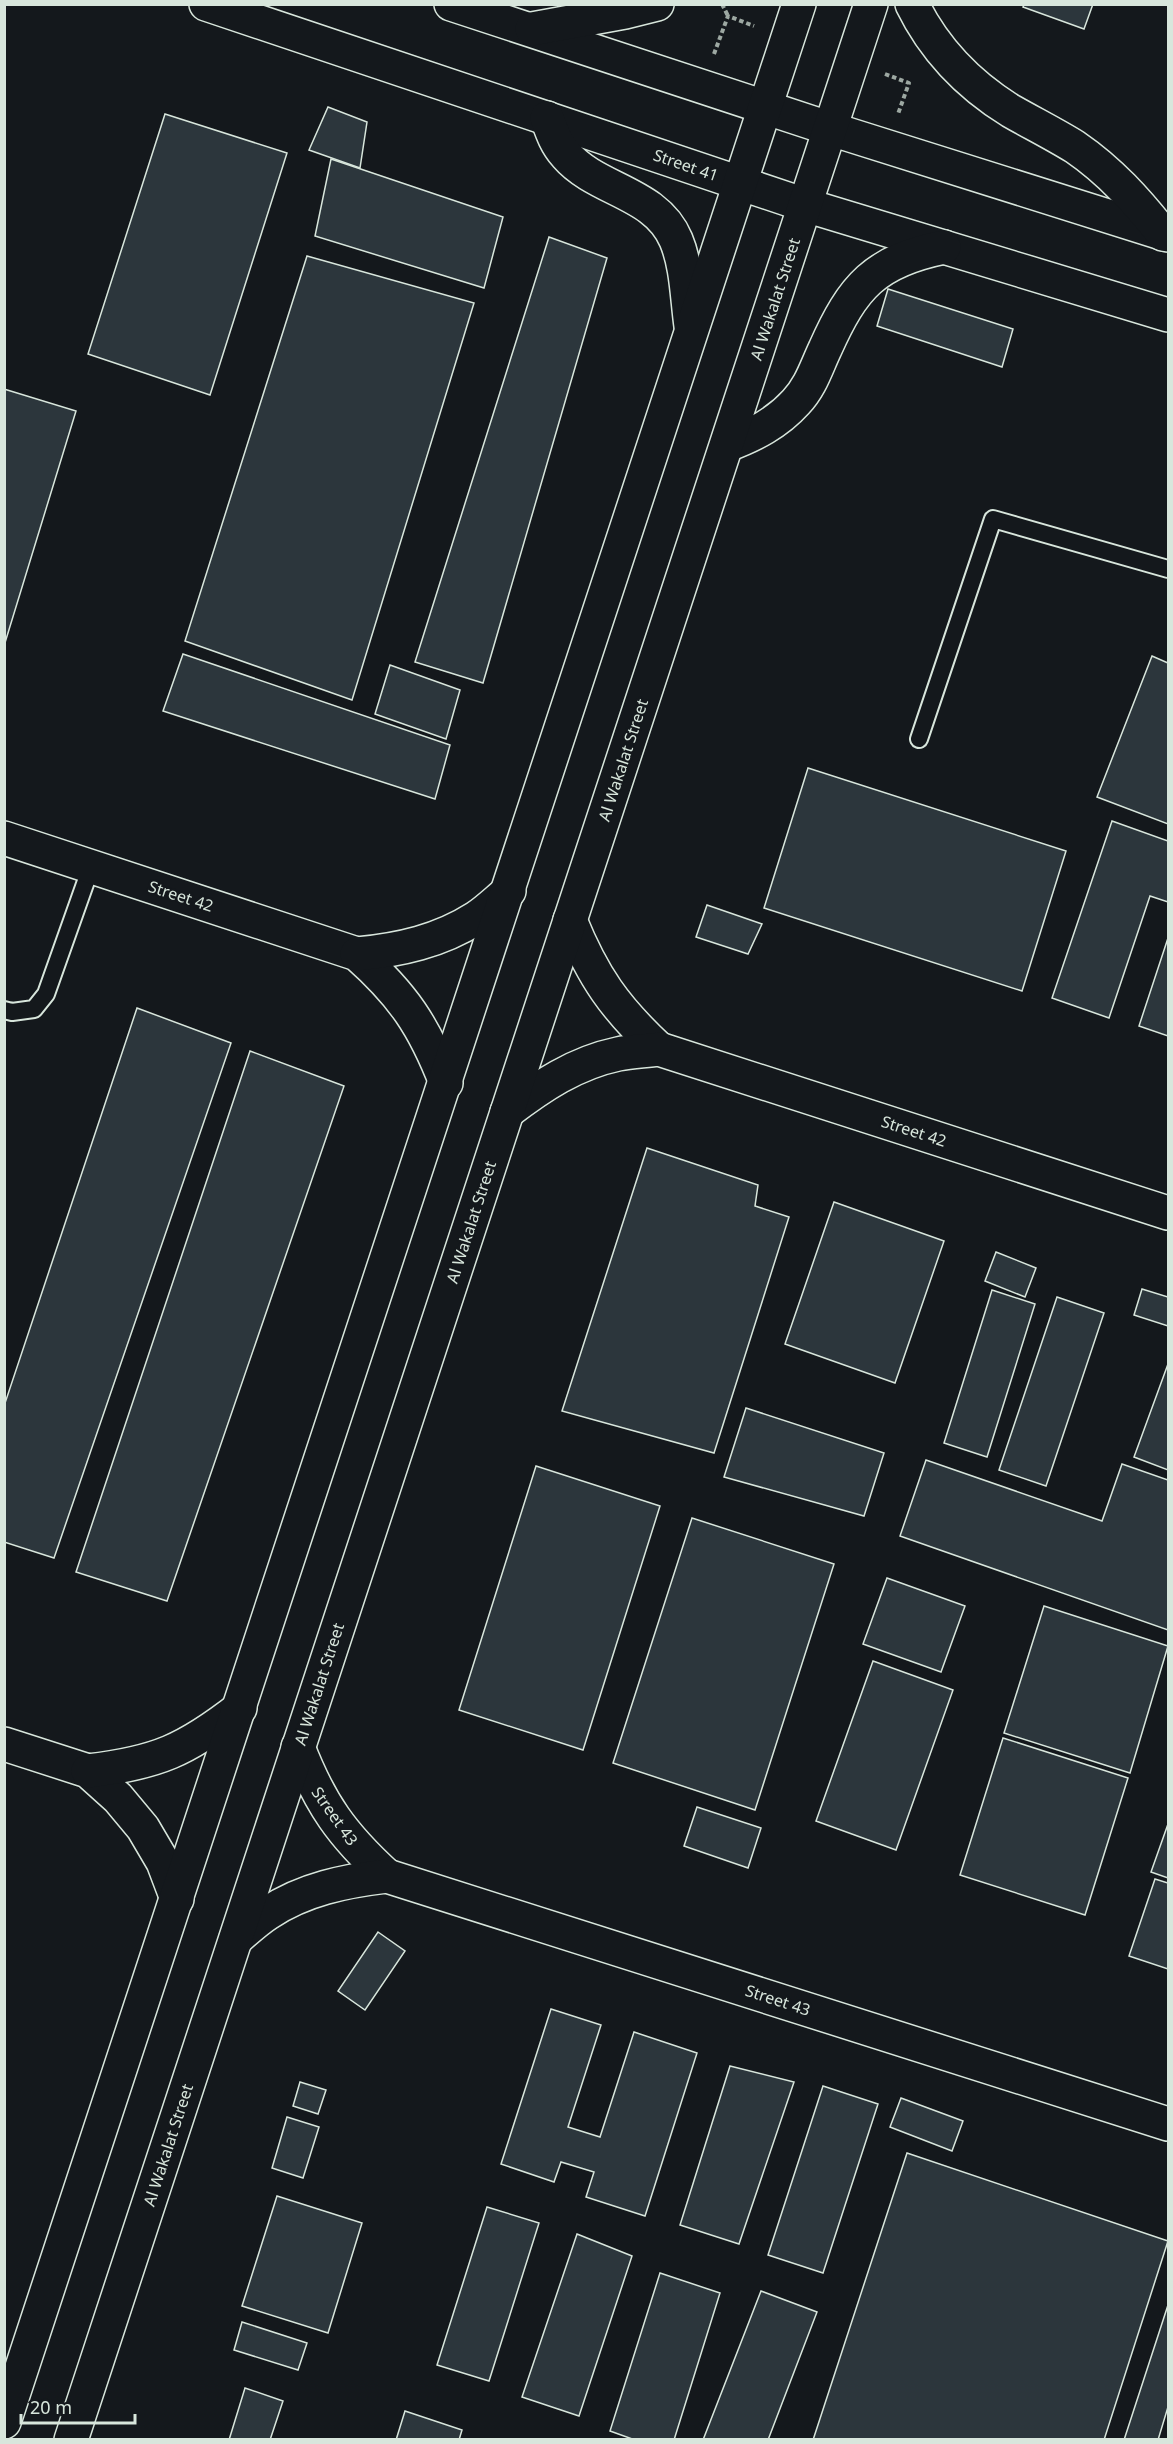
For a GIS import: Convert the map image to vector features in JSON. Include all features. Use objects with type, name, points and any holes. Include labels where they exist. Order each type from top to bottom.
[{"type":"street","name":"Street 41","points":[[206,4],[805,205],[1168,315]]},
{"type":"street","points":[[451,4],[831,129],[1166,235]]},
{"type":"street","points":[[527,29],[625,12],[657,4]]},
{"type":"street","points":[[4,2422],[799,4]]},
{"type":"street","name":"Al Wakalat Street","points":[[71,2439],[872,4]]},
{"type":"street","points":[[912,4],[938,47],[984,93],[1075,147],[1109,173],[1166,235]]},
{"type":"street","points":[[547,118],[554,139],[566,156],[582,169],[643,202],[668,225],[676,239],[681,256],[692,333]]},
{"type":"street","points":[[726,445],[753,435],[777,420],[798,400],[814,377],[824,350],[852,297],[870,277],[892,262],[918,252],[945,247]]},
{"type":"street","name":"Street 42","points":[[4,838],[357,954],[399,950],[439,937],[476,918],[509,891]]},
{"type":"street","name":"Street 42","points":[[570,920],[585,957],[605,991],[630,1023],[659,1049],[1168,1213]]},
{"type":"street","name":"Street 42","points":[[357,954],[387,981],[412,1012],[432,1046],[446,1083]]},
{"type":"street","name":"Street 42","points":[[507,1112],[540,1087],[578,1067],[618,1054],[659,1049]]},
{"type":"street","points":[[88,1771],[130,1766],[170,1754],[207,1733],[240,1708]]},
{"type":"street","points":[[4,1744],[88,1771],[118,1798],[143,1828],[163,1862],[177,1899]]},
{"type":"street","name":"Street 43","points":[[298,1747],[313,1784],[333,1818],[358,1849],[387,1876]]},
{"type":"street","name":"Street 43","points":[[236,1939],[268,1913],[305,1893],[345,1881],[387,1876],[1168,2124]]},
{"type":"lane","points":[[919,739],[993,519],[1168,570]]},
{"type":"lane","points":[[4,1010],[12,1012],[34,1010],[46,994],[91,867]]},
{"type":"path","points":[[722,4],[728,16]]},
{"type":"building","points":[[1024,4],[1093,4],[1084,29],[1023,7]]},
{"type":"building","points":[[328,107],[367,122],[360,168],[309,150]]},
{"type":"building","points":[[165,114],[287,153],[210,395],[88,354]]},
{"type":"building","points":[[331,159],[503,217],[484,288],[315,236]]},
{"type":"building","points":[[549,237],[607,258],[483,683],[415,662]]},
{"type":"building","points":[[307,256],[474,303],[352,700],[185,641]]},
{"type":"building","points":[[888,289],[1013,329],[1002,367],[877,326]]},
{"type":"building","points":[[4,389],[76,411],[4,646]]},
{"type":"building","points":[[183,654],[450,745],[435,799],[163,711]]},
{"type":"building","points":[[1152,656],[1168,663],[1168,824],[1097,797]]},
{"type":"building","points":[[390,665],[460,690],[446,739],[375,714]]},
{"type":"building","points":[[808,768],[1066,851],[1022,991],[764,908]]},
{"type":"building","points":[[1112,821],[1168,841],[1168,902],[1150,896],[1109,1018],[1052,998]]},
{"type":"building","points":[[707,905],[762,924],[748,954],[696,937]]},
{"type":"building","points":[[1168,938],[1168,1036],[1139,1026]]},
{"type":"building","points":[[137,1008],[231,1043],[54,1558],[4,1542],[4,1406]]},
{"type":"building","points":[[250,1051],[344,1086],[167,1601],[76,1572]]},
{"type":"building","points":[[647,1148],[758,1185],[755,1206],[789,1217],[714,1453],[562,1411]]},
{"type":"building","points":[[834,1202],[944,1241],[895,1383],[785,1344]]},
{"type":"building","points":[[996,1252],[1036,1268],[1025,1297],[985,1281]]},
{"type":"building","points":[[1142,1289],[1168,1297],[1168,1326],[1134,1315]]},
{"type":"building","points":[[992,1290],[1035,1304],[987,1457],[944,1443]]},
{"type":"building","points":[[1057,1297],[1104,1313],[1046,1486],[999,1470]]},
{"type":"building","points":[[1168,1364],[1168,1470],[1134,1457]]},
{"type":"building","points":[[746,1408],[884,1453],[864,1516],[724,1477]]},
{"type":"building","points":[[926,1460],[1102,1521],[1122,1464],[1168,1480],[1168,1630],[900,1536]]},
{"type":"building","points":[[536,1466],[660,1506],[583,1750],[459,1710]]},
{"type":"building","points":[[692,1518],[834,1564],[755,1810],[613,1763]]},
{"type":"building","points":[[887,1578],[965,1606],[941,1672],[863,1644]]},
{"type":"building","points":[[1044,1606],[1168,1646],[1130,1773],[1004,1733]]},
{"type":"building","points":[[873,1661],[953,1690],[896,1850],[816,1821]]},
{"type":"building","points":[[1003,1738],[1128,1778],[1085,1915],[960,1875]]},
{"type":"building","points":[[697,1807],[761,1828],[748,1868],[684,1846]]},
{"type":"building","points":[[1168,1824],[1168,1878],[1151,1872]]},
{"type":"building","points":[[1155,1879],[1168,1883],[1168,1969],[1129,1956]]},
{"type":"building","points":[[378,1932],[405,1951],[365,2010],[338,1991]]},
{"type":"building","points":[[551,2009],[601,2025],[568,2127],[600,2137],[634,2032],[697,2053],[645,2216],[586,2197],[594,2172],[561,2162],[554,2182],[501,2164]]},
{"type":"building","points":[[730,2066],[794,2082],[739,2244],[680,2225]]},
{"type":"building","points":[[300,2082],[326,2090],[318,2114],[293,2106]]},
{"type":"building","points":[[823,2086],[878,2104],[823,2273],[768,2255]]},
{"type":"building","points":[[901,2098],[963,2121],[952,2151],[890,2127]]},
{"type":"building","points":[[287,2117],[319,2127],[303,2178],[272,2168]]},
{"type":"building","points":[[907,2153],[1168,2241],[1104,2440],[813,2440]]},
{"type":"building","points":[[277,2196],[362,2223],[328,2333],[242,2306]]},
{"type":"building","points":[[487,2207],[539,2223],[489,2381],[437,2365]]},
{"type":"building","points":[[577,2234],[632,2256],[579,2416],[522,2397]]},
{"type":"building","points":[[660,2273],[720,2293],[674,2440],[635,2440],[610,2431]]},
{"type":"building","points":[[761,2291],[817,2312],[768,2440],[703,2440]]},
{"type":"building","points":[[1168,2305],[1168,2407],[1158,2440],[1124,2440]]},
{"type":"building","points":[[242,2322],[307,2343],[298,2370],[234,2350]]},
{"type":"building","points":[[245,2388],[283,2401],[270,2440],[229,2440]]},
{"type":"building","points":[[405,2411],[462,2430],[459,2440],[396,2440]]}]
